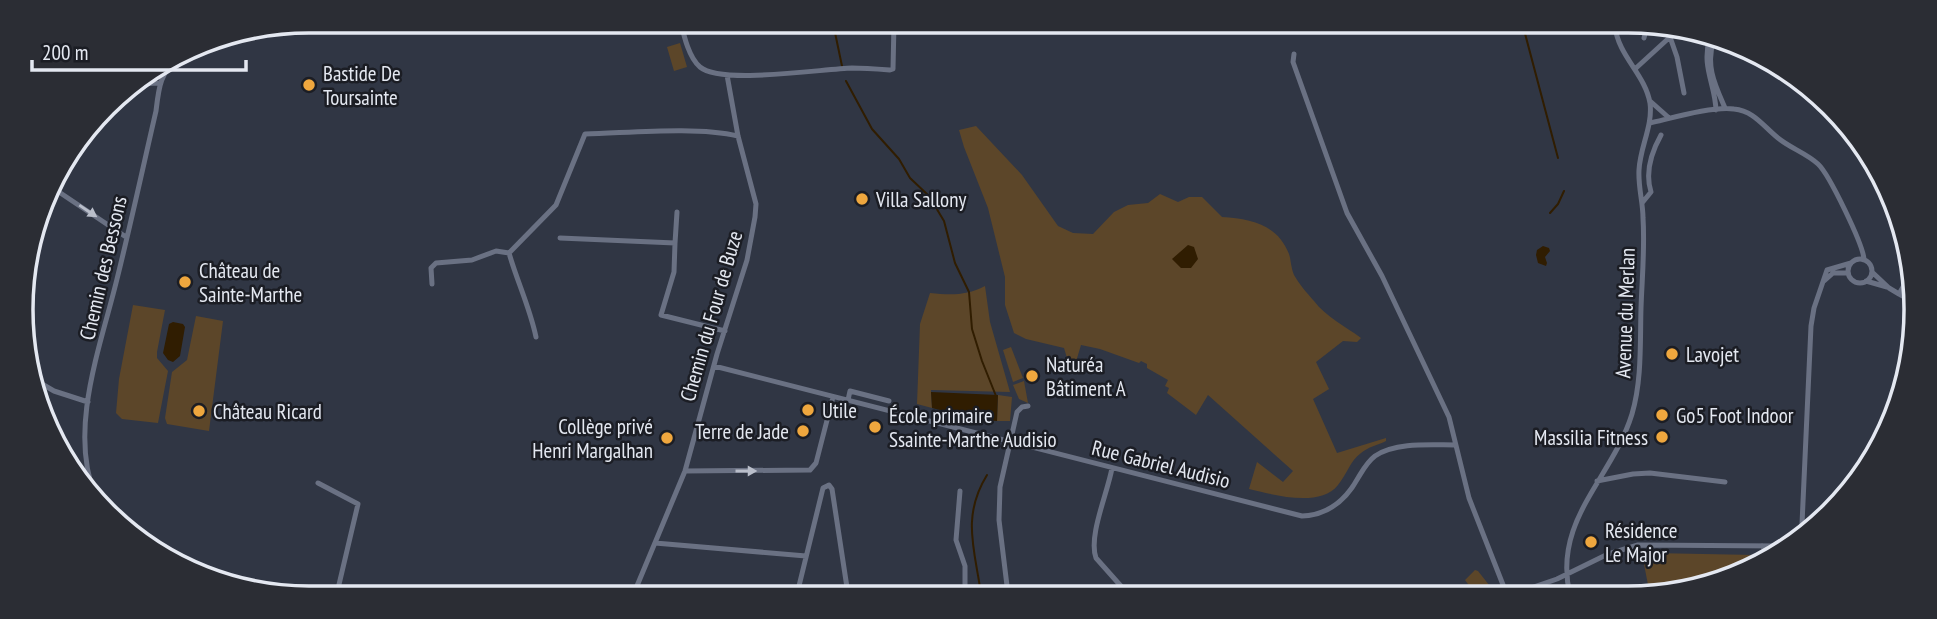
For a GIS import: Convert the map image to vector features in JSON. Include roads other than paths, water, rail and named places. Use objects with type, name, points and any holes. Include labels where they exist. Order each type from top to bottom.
[{"type":"street","points":[[684,33],[694,61],[699,67],[727,75],[851,68],[890,70],[893,69],[894,61],[894,33]]},
{"type":"street","name":"Avenue du Merlan","points":[[1568,586],[1566,575],[1571,535],[1631,418],[1637,392],[1644,235],[1638,180],[1640,160],[1650,123],[1650,101],[1620,48],[1617,33]]},
{"type":"street","points":[[1644,38],[1645,34]]},
{"type":"street","points":[[1634,69],[1670,37]]},
{"type":"street","points":[[1670,37],[1684,93]]},
{"type":"street","points":[[1708,46],[1707,71],[1716,110]]},
{"type":"street","points":[[1711,47],[1710,70],[1726,108]]},
{"type":"street","points":[[1294,54],[1293,62],[1347,213],[1382,276],[1449,417],[1469,498],[1505,586]]},
{"type":"street","name":"Chemin du Four de Buze","points":[[637,586],[685,471],[747,260],[755,217],[756,204],[738,136],[727,75]]},
{"type":"street","name":"Chemin des Bessons","points":[[87,474],[85,459],[88,402],[162,76]]},
{"type":"street","points":[[151,83],[160,83]]},
{"type":"street","points":[[1650,101],[1665,117],[1671,118]]},
{"type":"street","points":[[1650,123],[1726,108],[1750,113],[1780,139],[1818,163],[1826,173],[1850,220],[1864,260]]},
{"type":"street","points":[[509,253],[555,205],[585,134],[677,132],[725,133],[738,136]]},
{"type":"street","points":[[1642,203],[1651,192],[1648,170],[1655,145],[1661,135]]},
{"type":"street","points":[[59,192],[126,237]]},
{"type":"street","points":[[677,212],[674,272],[661,315],[725,331]]},
{"type":"street","points":[[560,238],[675,243]]},
{"type":"street","points":[[432,284],[431,268],[436,263],[472,260],[496,251],[509,253]]},
{"type":"street","points":[[509,253],[536,338]]},
{"type":"street","points":[[1803,523],[1811,326],[1820,286],[1827,270],[1864,260],[1889,288],[1903,296]]},
{"type":"street","points":[[1851,263],[1848,273],[1857,283],[1866,281],[1889,288]]},
{"type":"street","points":[[1866,281],[1872,272]]},
{"type":"street","points":[[1820,286],[1832,273],[1848,273]]},
{"type":"street","points":[[1899,294],[1903,287]]},
{"type":"street","name":"Rue Gabriel Audisio","points":[[714,366],[1286,513],[1311,515],[1326,511],[1341,500],[1357,481],[1365,466],[1378,454],[1405,447],[1455,445]]},
{"type":"street","points":[[44,385],[88,402]]},
{"type":"street","points":[[848,400],[850,391],[889,401]]},
{"type":"street","points":[[685,471],[807,471],[817,463],[833,397]]},
{"type":"street","points":[[1007,586],[999,520],[1000,487],[1017,412],[1028,406]]},
{"type":"street","points":[[1112,468],[1094,552],[1096,558],[1121,586]]},
{"type":"street","points":[[1597,481],[1650,473],[1725,482]]},
{"type":"street","points":[[318,483],[358,504],[339,586]]},
{"type":"street","points":[[799,586],[823,488],[828,485],[832,489],[847,586]]},
{"type":"street","points":[[960,491],[956,540],[965,566],[965,586]]},
{"type":"street","points":[[655,543],[806,556]]},
{"type":"street","points":[[1535,586],[1566,575],[1608,554],[1638,545],[1769,547]]},
{"type":"waterway","points":[[835,33],[842,66]]},
{"type":"waterway","points":[[1525,33],[1558,158]]},
{"type":"waterway","points":[[846,81],[872,129],[899,159],[910,178],[929,196],[944,221],[955,263],[969,292],[972,329],[996,396]]},
{"type":"waterway","points":[[1550,213],[1564,191]]},
{"type":"waterway","points":[[980,586],[973,548],[972,520],[974,505],[987,475]]},
{"type":"place","name":"Bastide De Toursainte","points":[[309,85]]},
{"type":"place","name":"Villa Sallony","points":[[862,199]]},
{"type":"place","name":"Château de Sainte-Marthe","points":[[185,282]]},
{"type":"place","name":"Lavojet","points":[[1672,354]]},
{"type":"place","name":"Naturéa Bâtiment A","points":[[1032,376]]},
{"type":"place","name":"Utile","points":[[808,410]]},
{"type":"place","name":"Château Ricard","points":[[199,411]]},
{"type":"place","name":"Go5 Foot Indoor","points":[[1662,415]]},
{"type":"place","name":"École primaire Ssainte-Marthe Audisio","points":[[875,427]]},
{"type":"place","name":"Terre de Jade","points":[[803,431]]},
{"type":"place","name":"Massilia Fitness","points":[[1662,437]]},
{"type":"place","name":"Collège privé Henri Margalhan","points":[[667,438]]},
{"type":"place","name":"Résidence Le Major","points":[[1591,542]]}]
